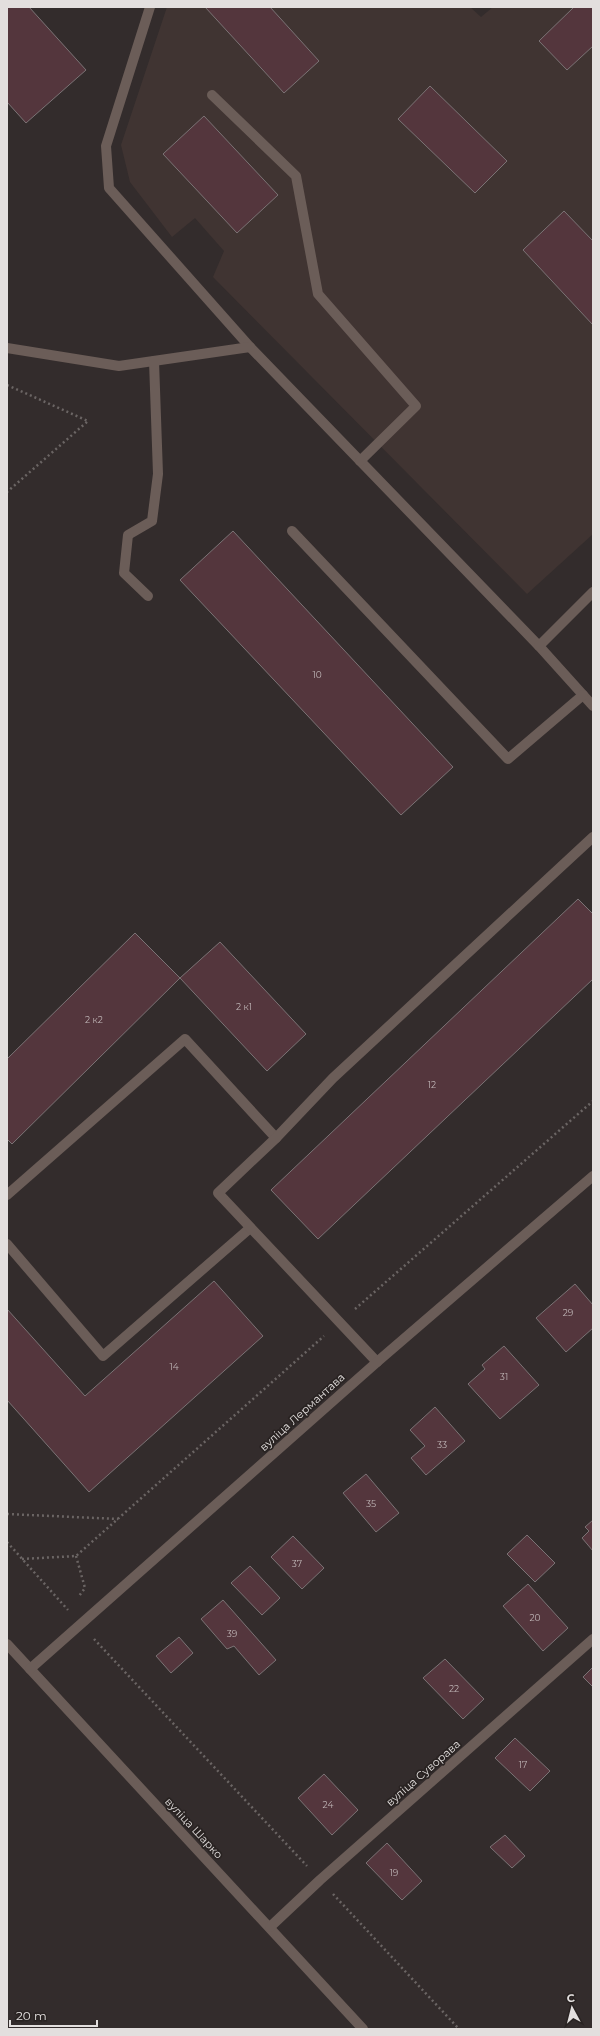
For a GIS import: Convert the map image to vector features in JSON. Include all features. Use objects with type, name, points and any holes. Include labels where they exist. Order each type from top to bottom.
[{"type":"street","points":[[146,10],[106,146],[108,188],[250,347],[538,646],[593,706]]},
{"type":"street","points":[[212,95],[296,176],[318,294],[416,406],[360,461]]},
{"type":"street","points":[[7,348],[119,366],[250,347]]},
{"type":"street","points":[[148,596],[124,573],[128,536],[152,521],[158,474],[154,361]]},
{"type":"street","points":[[292,531],[508,759],[583,695]]},
{"type":"street","points":[[538,646],[593,592]]},
{"type":"street","points":[[377,1362],[249,1229],[218,1193],[276,1138],[333,1078],[593,837]]},
{"type":"street","points":[[7,1195],[185,1039],[276,1138]]},
{"type":"street","name":"вуліца Лермантава","points":[[30,1669],[377,1362],[593,1176]]},
{"type":"street","points":[[7,1244],[103,1356],[249,1229]]},
{"type":"street","name":"вуліца Суворава","points":[[270,1927],[320,1880],[593,1639]]},
{"type":"street","name":"вуліца Шарко","points":[[7,1644],[363,2029]]},
{"type":"path","points":[[7,385],[88,421],[7,492]]},
{"type":"path","points":[[22,1559],[76,1556],[593,1101]]},
{"type":"path","points":[[7,1514],[118,1519]]},
{"type":"path","points":[[7,1542],[80,1624],[459,2029]]},
{"type":"path","points":[[76,1556],[85,1588],[77,1600]]},
{"type":"path","points":[[69,1611],[73,1605]]},
{"type":"shaded area","points":[[167,7],[470,7],[481,17],[493,7],[593,7],[593,534],[527,594],[213,277],[224,251],[195,218],[172,237],[130,182],[121,145]]},
{"type":"building","points":[[7,7],[29,7],[86,70],[26,123],[7,102]]},
{"type":"building","points":[[205,7],[270,7],[319,61],[284,93]]},
{"type":"building","points":[[574,7],[593,7],[593,46],[567,70],[539,41]]},
{"type":"building","points":[[430,86],[507,161],[475,193],[398,119]]},
{"type":"building","points":[[204,116],[278,195],[237,233],[163,154]]},
{"type":"building","points":[[564,211],[593,241],[593,325],[523,250]]},
{"type":"building","points":[[233,531],[453,767],[401,815],[180,580]]},
{"type":"building","points":[[578,899],[593,914],[593,979],[318,1239],[271,1190]]},
{"type":"building","points":[[135,933],[180,978],[12,1144],[7,1139],[7,1059]]},
{"type":"building","points":[[220,942],[306,1034],[267,1071],[180,978]]},
{"type":"building","points":[[214,1281],[263,1336],[89,1492],[7,1400],[7,1309],[85,1396]]},
{"type":"building","points":[[575,1284],[593,1305],[593,1328],[566,1352],[536,1318]]},
{"type":"building","points":[[504,1346],[539,1385],[500,1419],[468,1384],[485,1369],[482,1365]]},
{"type":"building","points":[[435,1407],[465,1441],[426,1475],[411,1458],[425,1446],[410,1430]]},
{"type":"building","points":[[366,1474],[399,1513],[376,1532],[343,1493]]},
{"type":"building","points":[[593,1520],[593,1551],[582,1538],[589,1531],[585,1527]]},
{"type":"building","points":[[527,1535],[555,1563],[535,1582],[507,1554]]},
{"type":"building","points":[[293,1536],[324,1568],[302,1589],[271,1557]]},
{"type":"building","points":[[250,1566],[280,1598],[262,1615],[231,1583]]},
{"type":"building","points":[[528,1584],[568,1628],[543,1651],[503,1606]]},
{"type":"building","points":[[223,1600],[276,1660],[259,1675],[234,1646],[227,1649],[201,1619]]},
{"type":"building","points":[[179,1637],[193,1653],[171,1673],[156,1656]]},
{"type":"building","points":[[445,1659],[484,1699],[463,1719],[423,1678]]},
{"type":"building","points":[[593,1667],[593,1687],[583,1677]]},
{"type":"building","points":[[515,1738],[550,1771],[530,1791],[495,1758]]},
{"type":"building","points":[[324,1774],[358,1810],[332,1835],[298,1798]]},
{"type":"building","points":[[505,1835],[525,1856],[512,1868],[490,1847]]},
{"type":"building","points":[[387,1843],[422,1881],[402,1900],[366,1863]]}]
